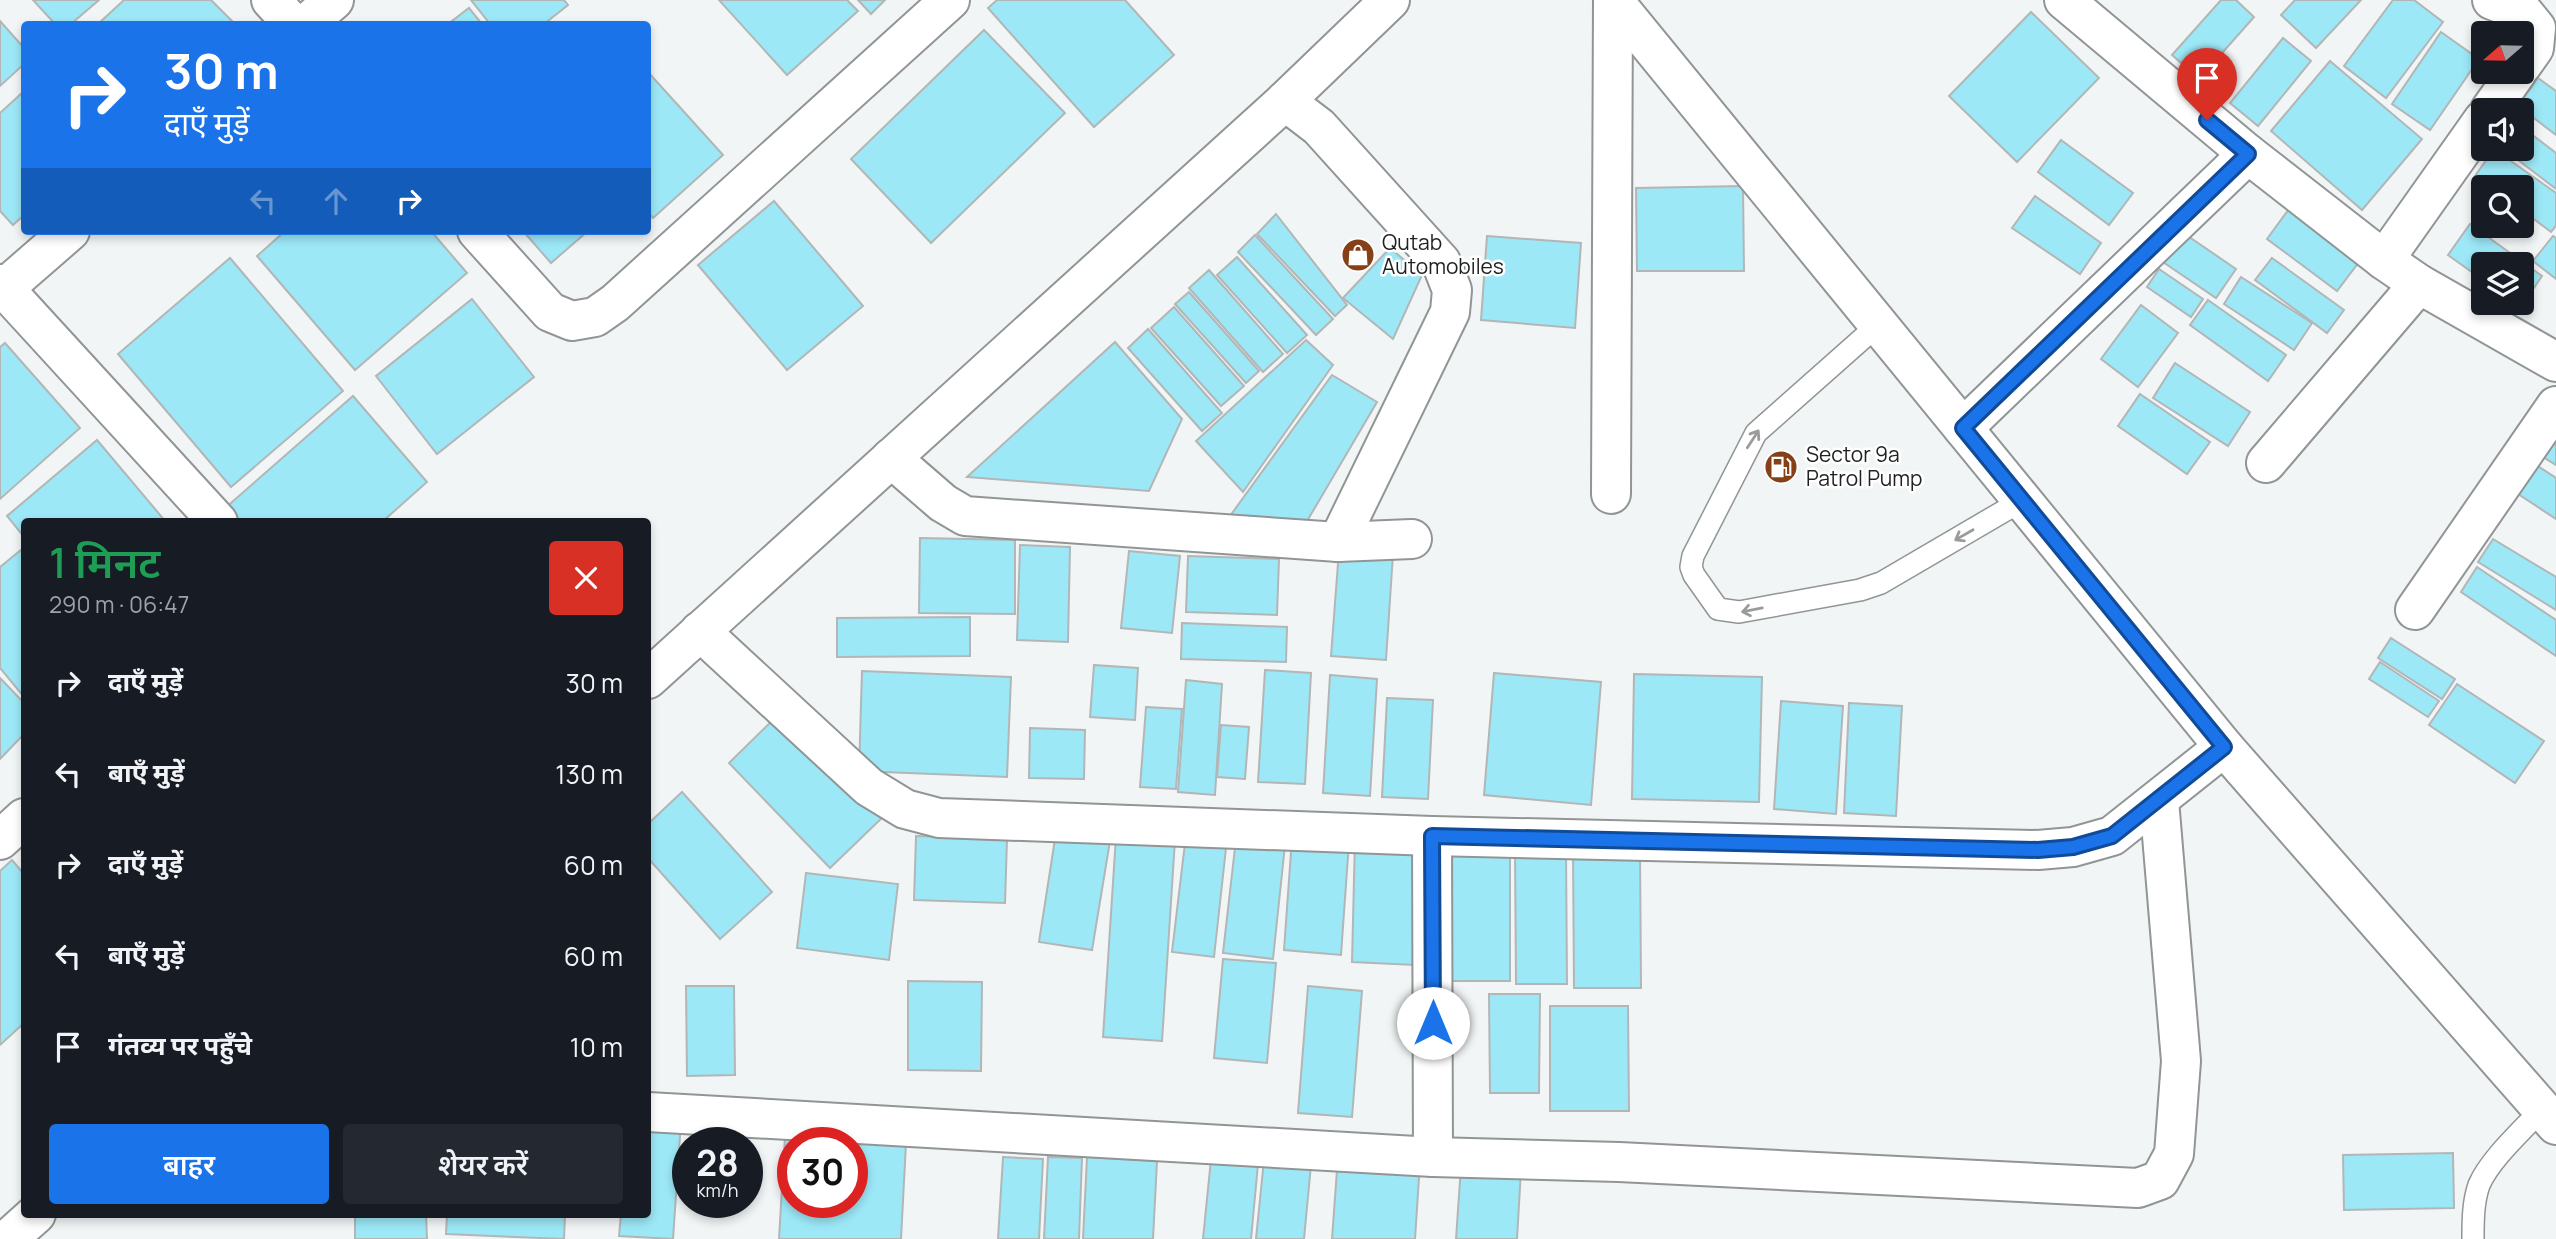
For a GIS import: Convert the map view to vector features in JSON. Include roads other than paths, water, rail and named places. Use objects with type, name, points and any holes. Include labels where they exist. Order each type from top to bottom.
[{"type":"street","points":[[271,0],[290,21]]},
{"type":"street","points":[[310,21],[334,0]]},
{"type":"street","points":[[481,235],[550,312],[572,321],[595,317],[615,303],[950,0]]},
{"type":"street","points":[[651,676],[1285,101],[1390,0]]},
{"type":"street","points":[[1613,0],[2224,747],[2549,1117]]},
{"type":"street","points":[[1611,494],[1613,0]]},
{"type":"street","points":[[2064,0],[2248,154],[2384,260],[2419,284],[2556,362]]},
{"type":"street","points":[[2493,0],[2523,12],[2530,21]]},
{"type":"street","points":[[2534,26],[2534,48]]},
{"type":"street","points":[[1285,101],[1319,127],[1441,262],[1452,290],[1450,313],[1338,542]]},
{"type":"street","points":[[2384,260],[2471,137]]},
{"type":"street","points":[[1963,428],[2248,154]]},
{"type":"street","points":[[65,235],[1,288],[214,518]]},
{"type":"street","points":[[2266,463],[2419,284]]},
{"type":"street","points":[[2414,610],[2556,406]]},
{"type":"street","points":[[891,458],[943,503],[965,516],[1338,542],[1412,539]]},
{"type":"street","points":[[700,631],[869,787],[905,809],[939,818],[1432,836],[2038,850],[2073,847],[2112,836],[2224,747]]},
{"type":"street","points":[[651,1112],[1433,1157],[1619,1162],[2138,1188],[2160,1180],[2174,1154],[2181,1061],[2159,800]]},
{"type":"street","points":[[0,840],[21,821]]},
{"type":"street","points":[[1432,836],[1433,1157]]},
{"type":"street","points":[[8,1239],[32,1218]]},
{"type":"lane","points":[[1878,324],[1756,433],[1693,556],[1691,567],[1694,575],[1718,609],[1739,612],[1860,590],[1881,583],[2022,500]]},
{"type":"lane","points":[[2473,1239],[2474,1208],[2480,1183],[2497,1158],[2549,1117]]},
{"type":"place","name":"Qutab Automobiles","points":[[1358,255]]},
{"type":"place","name":"Sector 9a Patrol Pump","points":[[1781,467]]}]
